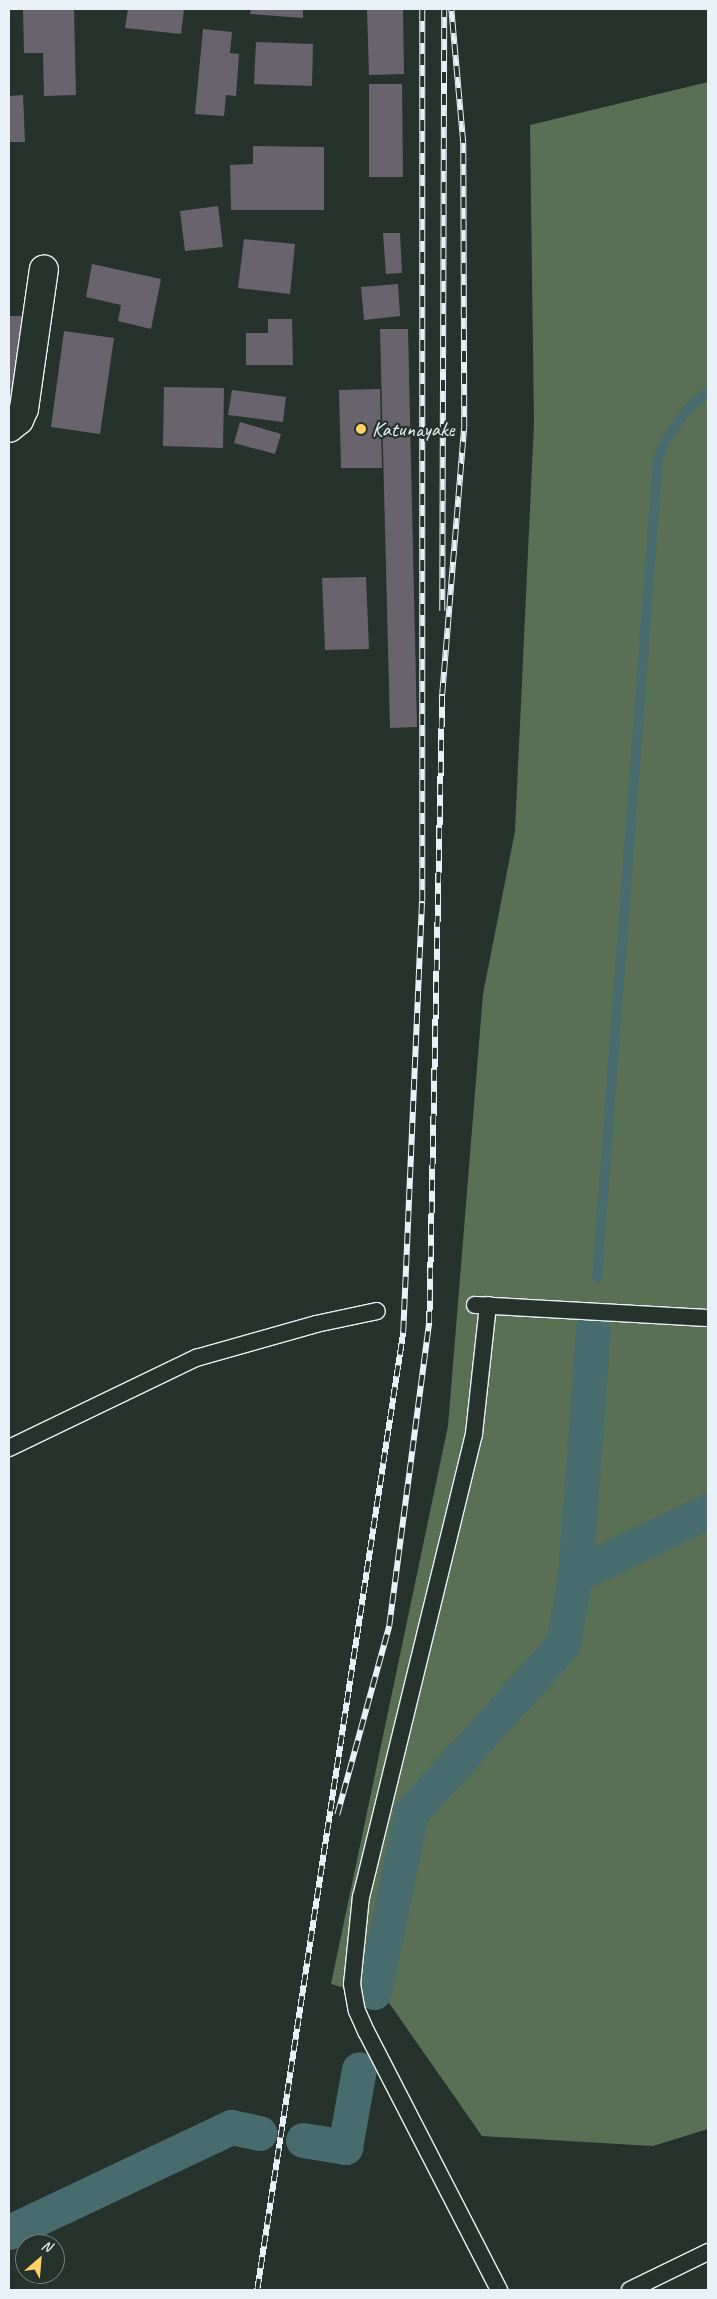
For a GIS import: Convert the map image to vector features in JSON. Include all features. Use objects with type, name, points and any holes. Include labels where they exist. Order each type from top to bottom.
[{"type":"street","points":[[9,428],[19,420],[24,409],[44,269]]},
{"type":"lane","points":[[499,2290],[367,2033],[357,2011],[352,1984],[361,1896],[474,1434],[481,1305],[708,1318]]},
{"type":"lane","points":[[9,1448],[196,1358],[316,1324],[377,1312]]},
{"type":"lane","points":[[630,2290],[708,2252]]},
{"type":"green space","points":[[708,82],[708,2129],[653,2146],[482,2136],[387,2000],[331,1984],[448,1426],[483,994],[515,831],[534,423],[530,125]]},
{"type":"building","points":[[74,9],[76,95],[44,96],[43,53],[24,53],[23,10]]},
{"type":"building","points":[[128,9],[184,9],[181,34],[125,28]]},
{"type":"building","points":[[251,9],[303,9],[303,18],[250,14]]},
{"type":"building","points":[[367,9],[403,9],[404,74],[369,75]]},
{"type":"building","points":[[203,29],[232,32],[230,53],[239,54],[236,96],[226,95],[224,116],[195,114]]},
{"type":"building","points":[[256,42],[313,44],[312,86],[254,84]]},
{"type":"building","points":[[369,84],[402,84],[403,177],[369,177]]},
{"type":"building","points":[[23,95],[25,142],[9,142],[9,96]]},
{"type":"building","points":[[253,146],[324,147],[324,210],[231,210],[230,165],[253,164]]},
{"type":"building","points":[[218,206],[223,247],[185,251],[180,211]]},
{"type":"building","points":[[383,233],[400,233],[402,273],[386,274]]},
{"type":"building","points":[[244,239],[295,244],[290,294],[238,288]]},
{"type":"building","points":[[92,264],[161,279],[151,329],[118,321],[121,305],[86,297]]},
{"type":"building","points":[[398,284],[400,316],[364,320],[361,287]]},
{"type":"building","points":[[9,316],[24,316],[22,401],[9,401]]},
{"type":"building","points":[[268,319],[292,319],[293,365],[246,365],[246,333],[268,333]]},
{"type":"building","points":[[380,329],[408,329],[417,727],[390,728]]},
{"type":"building","points":[[64,331],[114,338],[100,434],[51,427]]},
{"type":"building","points":[[164,387],[224,388],[223,448],[163,446]]},
{"type":"building","name":"Katunayake","points":[[380,389],[382,468],[341,468],[339,390]]},
{"type":"building","points":[[232,390],[286,397],[283,422],[228,415]]},
{"type":"building","points":[[240,422],[281,434],[275,454],[234,443]]},
{"type":"building","points":[[366,577],[369,649],[325,650],[322,578]]},
{"type":"waterway","points":[[597,1278],[658,458],[667,438],[686,411],[708,391]]},
{"type":"waterway","points":[[374,1992],[411,1813],[563,1644],[575,1575],[593,1331]]},
{"type":"waterway","points":[[575,1575],[708,1511]]},
{"type":"waterway","points":[[303,2140],[345,2147],[359,2069]]},
{"type":"waterway","points":[[9,2232],[231,2127],[259,2133]]},
{"type":"railway","points":[[257,2290],[403,1332],[422,901],[422,9]]},
{"type":"railway","points":[[442,611],[444,9]]},
{"type":"railway","points":[[337,1815],[389,1626],[429,1323],[442,694],[464,428],[463,143],[451,9]]},
{"type":"place","name":"Katunayake","points":[[361,429]]}]
